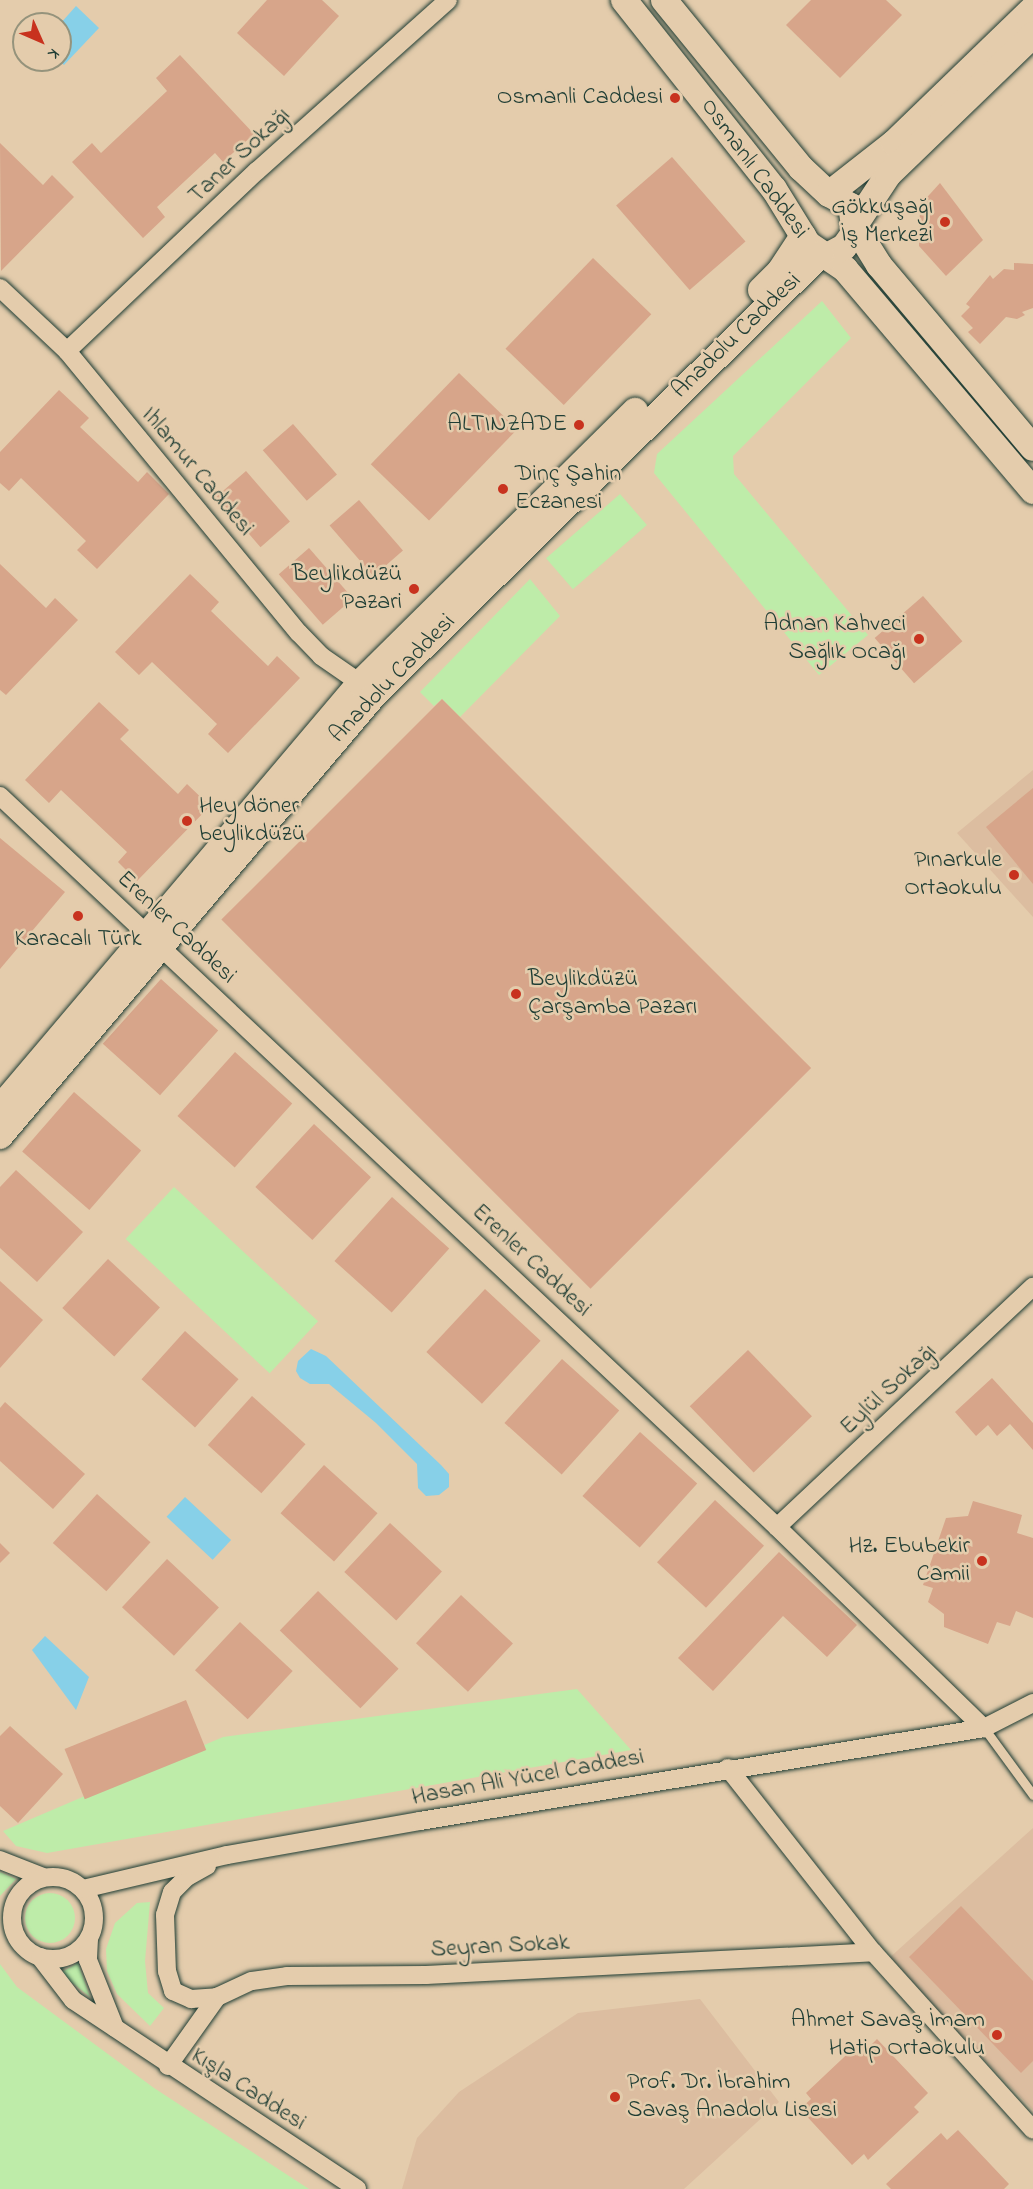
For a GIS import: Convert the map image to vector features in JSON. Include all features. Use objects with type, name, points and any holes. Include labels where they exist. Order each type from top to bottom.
[{"type":"main road","name":"Osmanlı Caddesi","points":[[624,0],[774,189],[801,233],[824,255],[845,269],[1033,491]]},
{"type":"main road","name":"Osmanlı Caddesi","points":[[664,0],[801,168],[829,194],[851,206],[856,225],[879,265],[1033,448]]},
{"type":"main road","points":[[801,233],[799,220],[805,205],[829,194],[894,143],[1033,9]]},
{"type":"main road","points":[[824,255],[844,247],[888,175],[1033,35]]},
{"type":"main road","name":"Anadolu Caddesi","points":[[0,1108],[153,940],[367,689],[612,446],[780,271],[801,233]]},
{"type":"main road","name":"Anadolu Caddesi","points":[[612,446],[824,255]]},
{"type":"main road","name":"Anadolu Caddesi","points":[[0,1136],[153,940]]},
{"type":"street","name":"Taner Sokağı","points":[[67,351],[257,171],[448,0]]},
{"type":"street","name":"Ihlamur Caddesi","points":[[0,288],[67,351],[299,633],[321,656],[367,689]]},
{"type":"street","name":"Erenler Caddesi","points":[[0,796],[777,1527],[984,1728]]},
{"type":"street","name":"Eylül Sokağı","points":[[777,1527],[1033,1287]]},
{"type":"street","points":[[984,1728],[1033,1703]]},
{"type":"street","name":"Hasan Ali Yücel Caddesi","points":[[83,1889],[227,1856],[728,1768],[829,1756],[984,1728]]},
{"type":"street","points":[[728,1768],[873,1952],[1033,2130]]},
{"type":"street","points":[[217,1997],[191,1999],[173,1991],[167,1971],[165,1915],[172,1892],[187,1877],[227,1856]]},
{"type":"street","points":[[0,1860],[43,1877],[60,1877],[83,1889],[94,1913],[87,1959],[115,2028]]},
{"type":"street","points":[[43,1877],[23,1889],[15,1900],[6,1921],[27,1951],[40,1958],[67,1957],[89,1940]]},
{"type":"street","name":"Seyran Sokak","points":[[217,1997],[252,1981],[287,1976],[426,1975],[873,1952]]},
{"type":"street","name":"Kışla Caddesi","points":[[40,1958],[73,2000],[168,2066],[357,2189]]},
{"type":"street","points":[[168,2066],[217,1997]]},
{"type":"lane","points":[[984,1728],[1033,1795]]},
{"type":"shaded area","name":"Pınarkule Ortaokulu","points":[[1033,770],[1033,917],[957,833]]},
{"type":"shaded area","name":"Ahmet Savaş İmam Hatip Ortaokulu","points":[[1033,1828],[1033,2110],[887,1960]]},
{"type":"shaded area","name":"Prof. Dr. İbrahim Savaş Anadolu Lisesi","points":[[700,1999],[779,2102],[684,2189],[402,2189],[417,2138],[459,2092],[578,2013]]},
{"type":"green space","points":[[822,301],[851,338],[733,456],[734,474],[868,635],[819,675],[654,473],[657,454]]},
{"type":"green space","points":[[620,494],[647,525],[573,589],[546,558]]},
{"type":"green space","points":[[530,579],[560,616],[460,717],[442,699],[434,706],[420,692]]},
{"type":"green space","points":[[174,1187],[318,1321],[270,1373],[126,1239]]},
{"type":"green space","points":[[577,1689],[631,1750],[47,1853],[16,1846],[3,1831],[223,1737]]},
{"type":"green space","points":[[0,1872],[16,1879],[0,1896]]},
{"type":"green space","points":[[50,1893],[68,1900],[75,1918],[68,1936],[50,1943],[32,1936],[25,1918],[32,1900]]},
{"type":"green space","points":[[150,1902],[145,1961],[148,1993],[164,2008],[150,2026],[117,1994],[107,1971],[106,1949],[115,1923],[137,1903]]},
{"type":"green space","points":[[78,1963],[90,1997],[60,1973]]},
{"type":"green space","points":[[0,1964],[17,1987],[154,2088],[309,2189],[0,2189]]},
{"type":"water","points":[[76,6],[99,28],[72,57],[72,12]]},
{"type":"water","points":[[311,1349],[326,1356],[441,1465],[449,1474],[449,1487],[439,1495],[426,1496],[418,1488],[417,1464],[376,1423],[329,1384],[310,1384],[300,1378],[296,1371],[298,1361]]},
{"type":"water","points":[[185,1497],[231,1540],[213,1560],[167,1517]]},
{"type":"water","points":[[45,1636],[89,1677],[76,1710],[32,1650]]},
{"type":"building","points":[[267,0],[322,0],[339,16],[284,76],[237,33]]},
{"type":"building","points":[[811,0],[886,0],[902,15],[840,78],[786,25]]},
{"type":"building","points":[[180,55],[254,134],[223,162],[215,153],[157,207],[165,217],[143,238],[72,162],[92,143],[101,153],[167,91],[156,78]]},
{"type":"building","points":[[0,143],[43,185],[52,175],[74,197],[1,271]]},
{"type":"building","points":[[672,157],[745,242],[690,290],[616,206]]},
{"type":"building","name":"Gökkuşağı İş Merkezi","points":[[940,183],[983,240],[946,276],[919,246],[920,205]]},
{"type":"building","points":[[593,258],[651,314],[564,405],[505,349]]},
{"type":"building","points":[[1014,263],[1033,264],[1033,308],[1022,312],[1025,315],[1017,319],[1006,317],[980,344],[968,332],[973,328],[961,316],[970,307],[966,304],[990,275],[993,279],[1004,269],[1014,270]]},
{"type":"building","points":[[459,373],[517,429],[429,521],[371,464]]},
{"type":"building","points":[[59,390],[89,418],[80,427],[138,482],[147,472],[169,494],[97,569],[77,550],[86,541],[21,478],[9,491],[0,483],[0,452]]},
{"type":"building","points":[[293,424],[337,475],[307,501],[263,450]]},
{"type":"building","points":[[246,471],[290,522],[261,547],[217,497]]},
{"type":"building","points":[[359,500],[403,551],[374,576],[330,526]]},
{"type":"building","points":[[309,548],[353,599],[323,625],[279,574]]},
{"type":"building","points":[[0,564],[46,608],[55,598],[78,620],[6,695],[0,690]]},
{"type":"building","points":[[190,574],[219,602],[211,611],[268,666],[277,656],[300,678],[228,753],[208,734],[217,724],[152,662],[139,675],[115,652]]},
{"type":"building","name":"Adnan Kahveci Sağlık Ocağı","points":[[923,596],[962,641],[914,683],[875,638]]},
{"type":"building","name":"Beylikdüzü Çarşamba Pazarı","points":[[442,699],[811,1068],[590,1289],[221,920]]},
{"type":"building","points":[[99,702],[129,730],[120,739],[178,794],[187,784],[210,806],[137,881],[118,862],[127,852],[61,790],[49,803],[25,780]]},
{"type":"building","points":[[1033,788],[1033,884],[986,827]]},
{"type":"building","points":[[0,838],[65,892],[0,969]]},
{"type":"building","points":[[161,979],[218,1031],[160,1095],[103,1044]]},
{"type":"building","points":[[235,1052],[292,1104],[235,1167],[177,1116]]},
{"type":"building","points":[[74,1092],[141,1150],[89,1210],[22,1152]]},
{"type":"building","points":[[314,1124],[371,1177],[312,1240],[255,1187]]},
{"type":"building","points":[[16,1170],[83,1232],[37,1282],[0,1248],[0,1187]]},
{"type":"building","points":[[392,1197],[449,1249],[392,1312],[334,1261]]},
{"type":"building","points":[[108,1259],[160,1307],[114,1356],[62,1308]]},
{"type":"building","points":[[0,1281],[43,1320],[0,1368]]},
{"type":"building","points":[[485,1289],[541,1341],[482,1404],[426,1352]]},
{"type":"building","points":[[185,1331],[239,1379],[195,1427],[142,1379]]},
{"type":"building","points":[[748,1350],[812,1416],[754,1472],[690,1406]]},
{"type":"building","points":[[562,1359],[619,1411],[562,1474],[504,1423]]},
{"type":"building","points":[[992,1378],[1033,1423],[1033,1450],[1010,1424],[997,1436],[988,1425],[976,1436],[955,1412]]},
{"type":"building","points":[[252,1396],[306,1444],[261,1493],[208,1445]]},
{"type":"building","points":[[5,1402],[85,1474],[53,1509],[0,1461],[0,1408]]},
{"type":"building","points":[[640,1432],[697,1484],[640,1547],[582,1496]]},
{"type":"building","points":[[324,1465],[378,1513],[334,1561],[281,1513]]},
{"type":"building","points":[[97,1494],[151,1542],[106,1591],[53,1543]]},
{"type":"building","points":[[715,1500],[764,1546],[706,1608],[657,1562]]},
{"type":"building","name":"Hz. Ebubekir Camii","points":[[973,1501],[1022,1515],[1017,1533],[1033,1538],[1033,1618],[1016,1611],[1010,1626],[997,1622],[988,1644],[944,1627],[944,1614],[928,1602],[933,1588],[923,1585],[946,1518],[968,1516]]},
{"type":"building","points":[[390,1523],[442,1571],[396,1620],[344,1572]]},
{"type":"building","points":[[0,1543],[10,1553],[0,1563]]},
{"type":"building","points":[[779,1552],[857,1625],[827,1657],[783,1616],[713,1691],[678,1658]]},
{"type":"building","points":[[167,1559],[219,1607],[174,1656],[122,1607]]},
{"type":"building","points":[[318,1591],[399,1669],[360,1708],[280,1631]]},
{"type":"building","points":[[461,1595],[513,1643],[468,1692],[416,1643]]},
{"type":"building","points":[[240,1622],[293,1671],[248,1719],[195,1670]]},
{"type":"building","points":[[186,1700],[206,1750],[85,1799],[65,1749]]},
{"type":"building","points":[[10,1726],[63,1774],[18,1823],[0,1806],[0,1736]]},
{"type":"building","points":[[961,1906],[1033,1981],[1033,2061],[1021,2073],[909,1957]]},
{"type":"building","points":[[877,2039],[928,2093],[914,2107],[919,2112],[868,2160],[864,2154],[852,2165],[800,2109],[811,2099],[806,2093],[859,2043],[866,2050]]},
{"type":"building","points":[[958,2130],[1009,2184],[1004,2189],[891,2189],[886,2184],[941,2133],[947,2140]]},
{"type":"place","name":"Osmanli Caddesi","points":[[675,98]]},
{"type":"place","name":"Gökkuşağı İş Merkezi","points":[[945,222]]},
{"type":"place","name":"ALTINZADE","points":[[579,425]]},
{"type":"place","name":"Dinç Şahin Eczanesi","points":[[503,489]]},
{"type":"place","name":"Beylikdüzü Pazari","points":[[414,589]]},
{"type":"place","name":"Adnan Kahveci Sağlık Ocağı","points":[[919,639]]},
{"type":"place","name":"Hey döner beylikdüzü","points":[[187,821]]},
{"type":"place","name":"Pınarkule Ortaokulu","points":[[1014,875]]},
{"type":"place","name":"Karacalı Türk","points":[[78,916]]},
{"type":"place","name":"Beylikdüzü Çarşamba Pazarı","points":[[516,994]]},
{"type":"place","name":"Hz. Ebubekir Camii","points":[[982,1561]]},
{"type":"place","name":"Ahmet Savaş İmam Hatip Ortaokulu","points":[[997,2035]]},
{"type":"place","name":"Prof. Dr. İbrahim Savaş Anadolu Lisesi","points":[[615,2097]]}]
